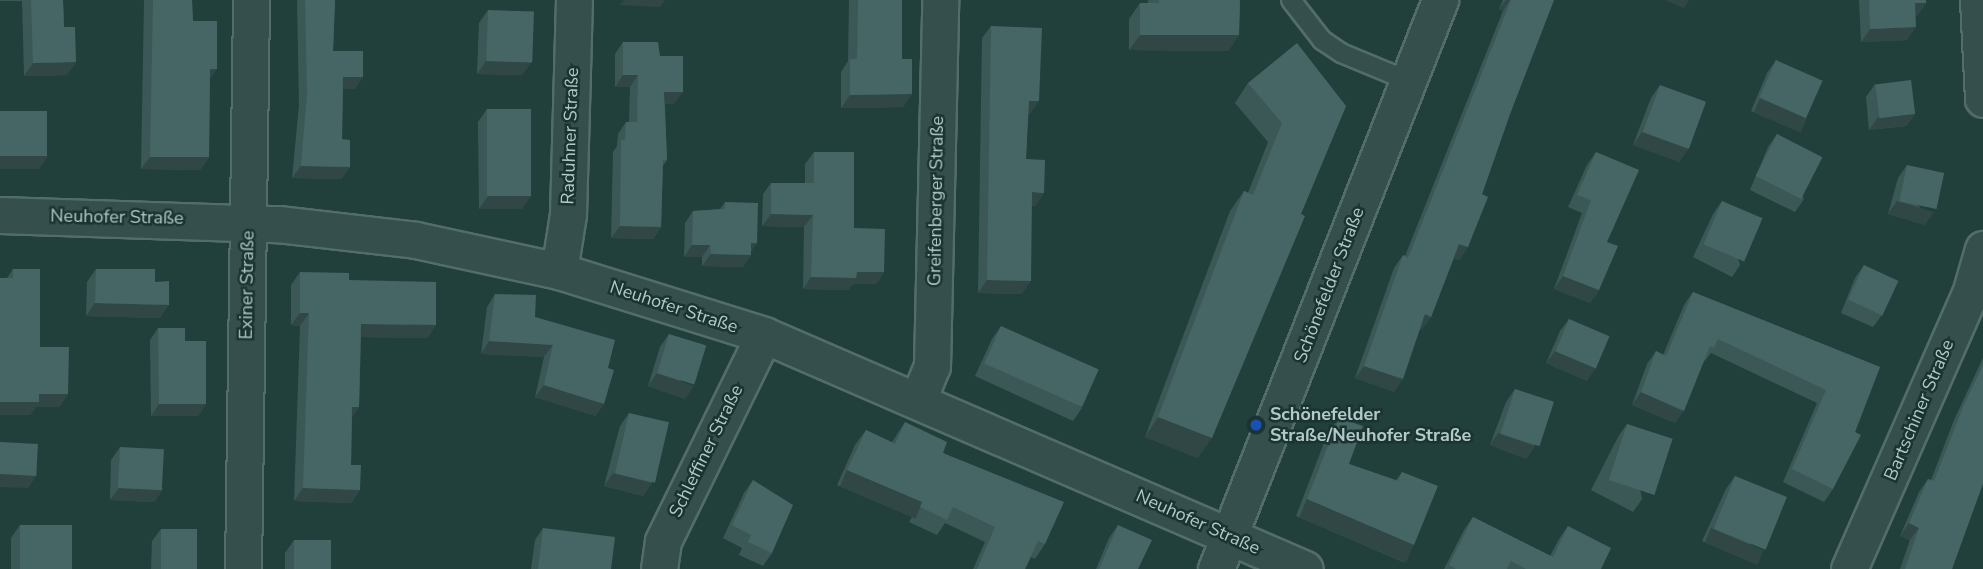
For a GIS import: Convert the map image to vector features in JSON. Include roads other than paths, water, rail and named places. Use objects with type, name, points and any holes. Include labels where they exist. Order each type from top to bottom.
[{"type":"street","name":"Exiner Straße","points":[[243,569],[251,0]]},
{"type":"street","name":"Raduhner Straße","points":[[559,271],[568,214],[574,0]]},
{"type":"street","name":"Greifenberger Straße","points":[[918,400],[932,366],[940,0]]},
{"type":"street","name":"Schönefelder Straße","points":[[1216,569],[1440,0]]},
{"type":"street","points":[[1978,0],[1983,99]]},
{"type":"street","name":"Neuhofer Straße","points":[[0,215],[248,221],[416,240],[559,271],[764,335],[1305,569]]},
{"type":"street","name":"Bartschiner Straße","points":[[1849,569],[1970,295],[1983,248]]},
{"type":"street","name":"Schleffiner Straße","points":[[659,569],[663,541],[764,335]]},
{"type":"lane","points":[[1291,0],[1322,40],[1342,53],[1409,81]]},
{"type":"place","name":"Schönefelder Straße/Neuhofer Straße","points":[[1256,425]]}]
